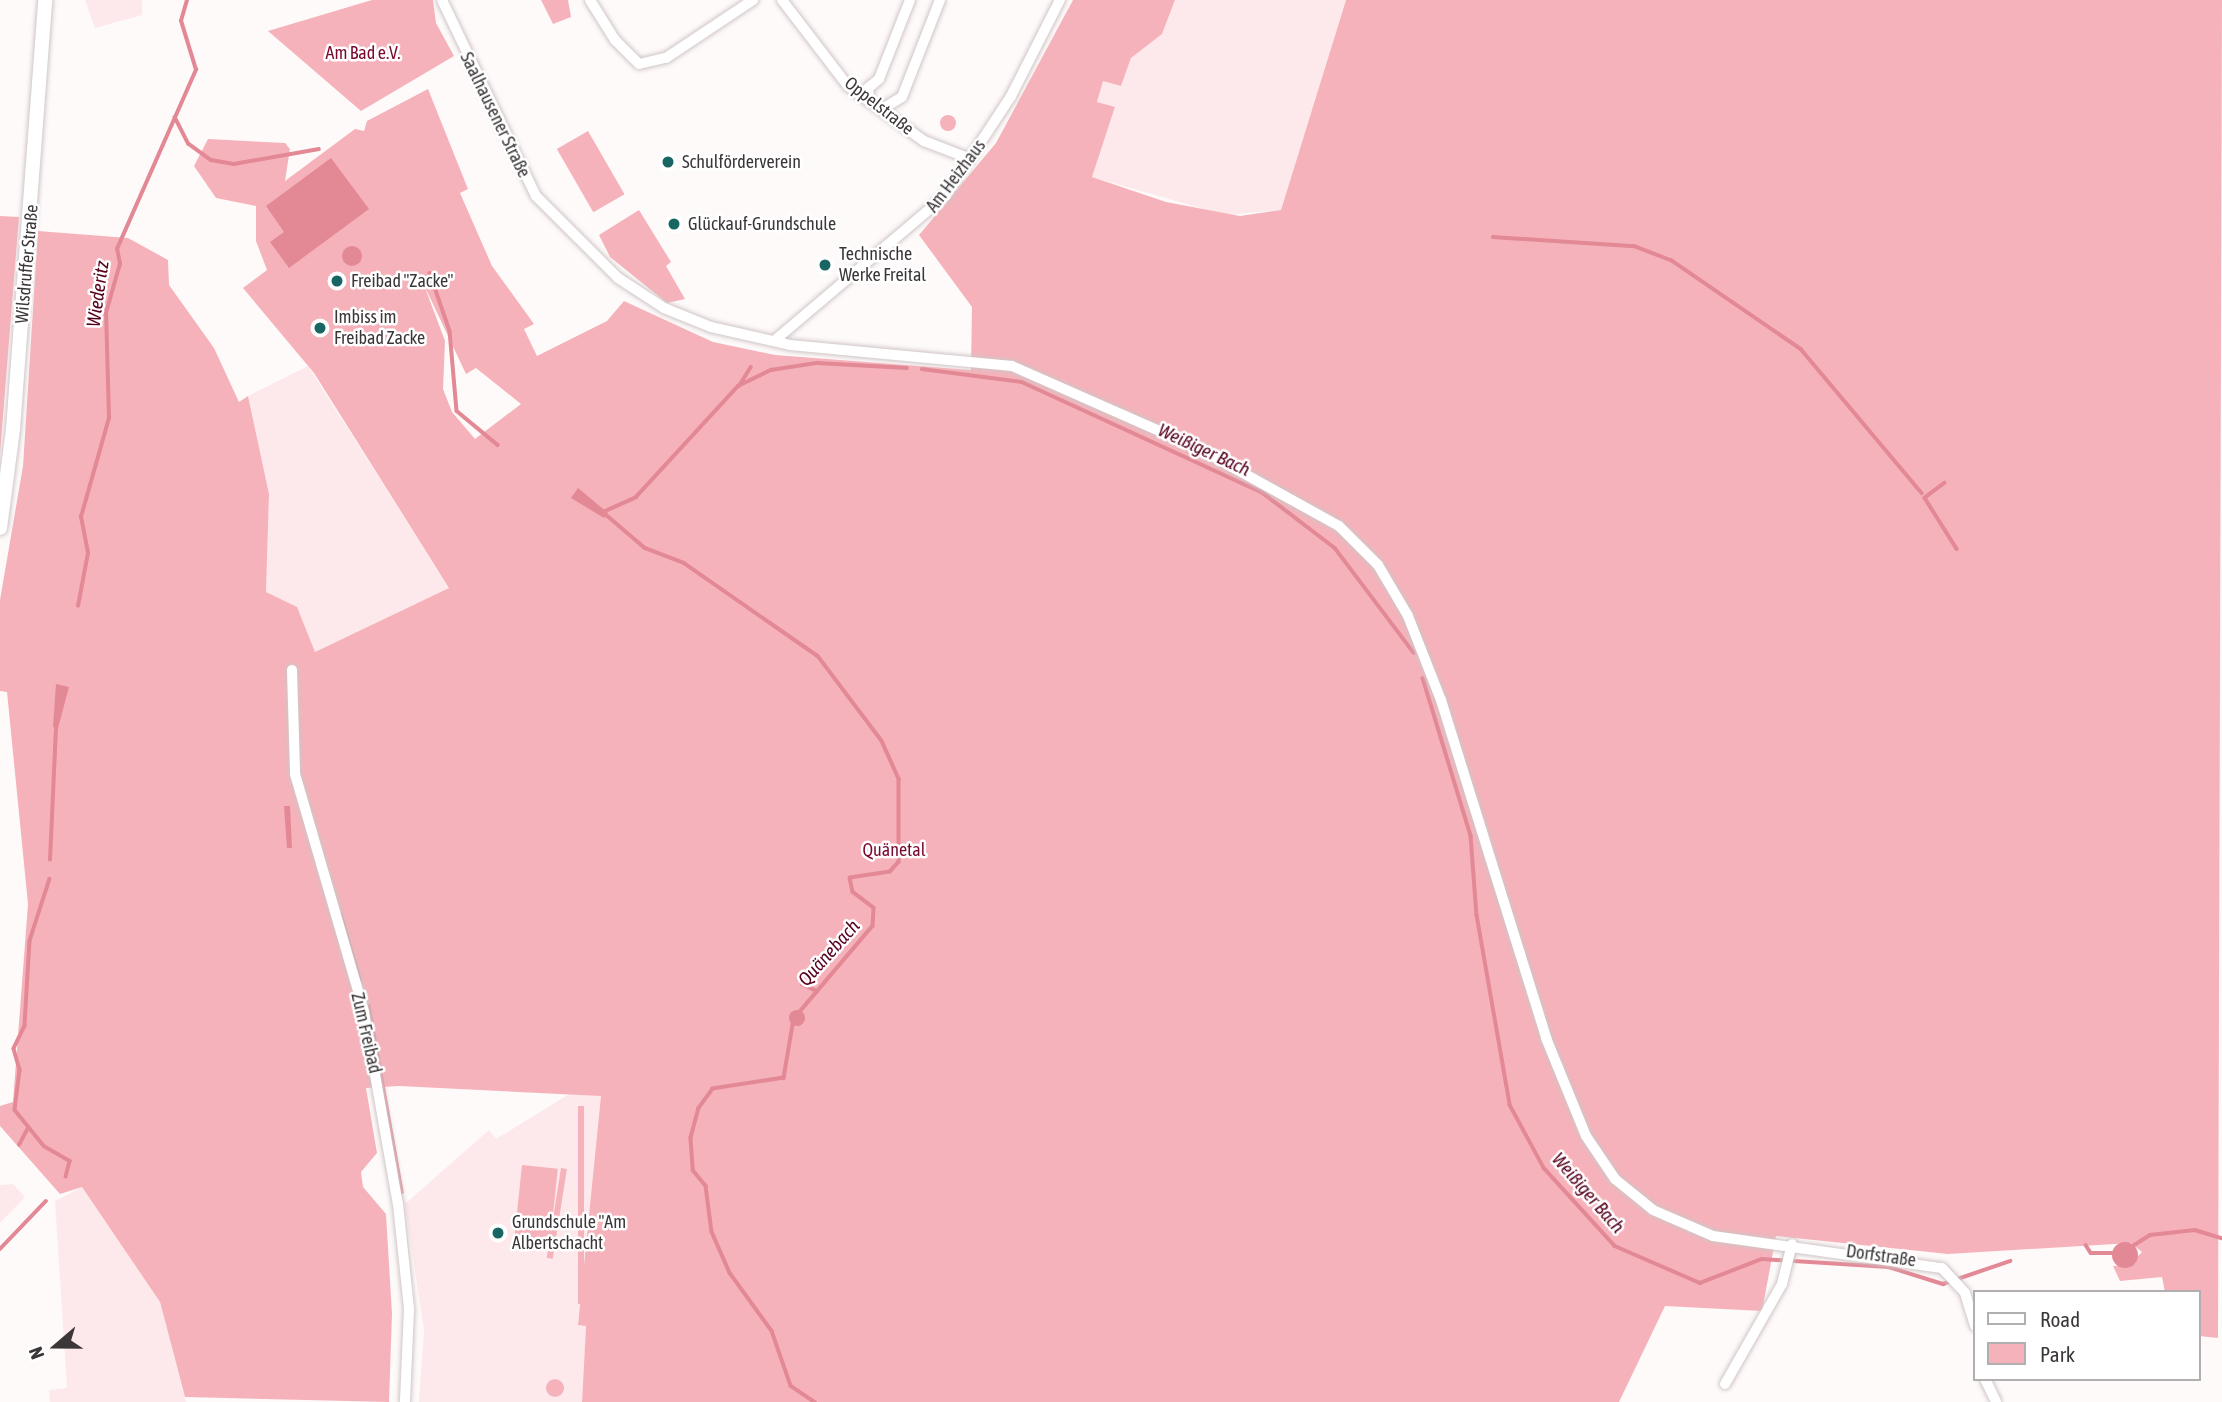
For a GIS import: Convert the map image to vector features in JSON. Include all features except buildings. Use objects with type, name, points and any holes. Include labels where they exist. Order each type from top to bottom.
[{"type":"main road","name":"Wilsdruffer Straße","points":[[0,528],[15,415],[45,0]]},
{"type":"street","name":"Saalhausener Straße","points":[[442,0],[512,157],[567,232],[618,278],[671,312],[774,341],[1012,366],[1196,447],[1339,526],[1378,565],[1408,616],[1441,699],[1534,1002],[1586,1136],[1615,1179],[1682,1226],[1713,1236],[1792,1244]]},
{"type":"street","points":[[590,0],[615,40],[639,64],[666,58],[753,0]]},
{"type":"street","name":"Oppelstraße","points":[[782,0],[848,86],[924,141],[968,158]]},
{"type":"street","points":[[869,99],[868,88],[879,79],[910,0]]},
{"type":"street","points":[[883,109],[902,97],[940,0]]},
{"type":"street","name":"Am Heizhaus","points":[[774,341],[932,211],[1006,106],[1060,0]]},
{"type":"street","name":"Zum Freibad","points":[[292,670],[295,774],[363,1012],[398,1204],[409,1320],[405,1402]]},
{"type":"street","points":[[1725,1384],[1790,1259],[1792,1244]]},
{"type":"street","name":"Dorfstraße","points":[[1792,1244],[1923,1262],[1945,1272],[1958,1285],[1974,1323]]},
{"type":"street","points":[[1986,1381],[1996,1402]]},
{"type":"shaded area","points":[[85,0],[142,0],[142,15],[95,28]]},
{"type":"shaded area","points":[[1175,0],[1346,0],[1281,210],[1225,215],[1092,177],[1115,108],[1097,102],[1103,80],[1121,86],[1131,58],[1162,34]]},
{"type":"shaded area","points":[[331,158],[369,209],[289,268],[270,242],[284,232],[266,206]]},
{"type":"shaded area","points":[[352,246],[359,249],[362,256],[359,263],[352,266],[345,263],[342,256],[345,249]]},
{"type":"shaded area","points":[[308,366],[449,588],[315,652],[291,608],[266,592],[269,494],[248,396]]},
{"type":"shaded area","points":[[578,488],[608,513],[604,518],[571,498]]},
{"type":"shaded area","points":[[56,684],[69,687],[58,728],[53,727]]},
{"type":"shaded area","points":[[284,806],[290,806],[292,848],[287,848]]},
{"type":"shaded area","points":[[797,1010],[805,1018],[797,1026],[789,1018]]},
{"type":"shaded area","name":"Grundschule \"Am Albertschacht","points":[[571,1093],[602,1096],[578,1325],[586,1326],[582,1402],[419,1402],[424,1331],[405,1204],[489,1130],[496,1139]]},
{"type":"shaded area","points":[[13,1184],[25,1197],[0,1223],[0,1185]]},
{"type":"shaded area","points":[[82,1187],[160,1302],[186,1402],[50,1402],[49,1390],[67,1388],[55,1201]]},
{"type":"shaded area","points":[[2125,1242],[2134,1246],[2138,1255],[2134,1264],[2125,1268],[2116,1264],[2112,1255],[2116,1246]]},
{"type":"green space","name":"Am Bad e.V.","points":[[372,0],[433,0],[436,23],[454,56],[361,111],[268,31]]},
{"type":"green space","points":[[541,0],[568,0],[571,17],[553,24]]},
{"type":"green space","name":"Quänetal","points":[[1073,0],[1175,0],[1162,34],[1131,58],[1121,86],[1103,81],[1097,102],[1115,107],[1092,177],[1166,202],[1240,216],[1281,210],[1346,0],[2222,0],[2218,1338],[2201,1336],[2201,1290],[2165,1290],[2162,1277],[2120,1281],[2113,1266],[2129,1265],[2142,1252],[2131,1243],[1948,1254],[1776,1236],[1762,1311],[1665,1306],[1619,1402],[582,1402],[586,1326],[578,1325],[601,1096],[399,1086],[366,1088],[377,1153],[361,1172],[363,1187],[386,1214],[392,1314],[389,1402],[185,1397],[160,1302],[82,1187],[60,1194],[0,1126],[0,1106],[13,1102],[28,904],[7,692],[0,691],[0,600],[23,466],[38,231],[128,238],[168,260],[169,285],[214,348],[239,402],[248,396],[269,494],[266,592],[297,607],[315,652],[449,588],[314,373],[243,288],[267,270],[256,241],[256,206],[216,198],[194,166],[208,139],[285,143],[290,149],[285,181],[355,129],[364,131],[367,121],[428,89],[468,189],[460,193],[492,266],[534,324],[524,329],[537,356],[607,321],[624,301],[713,342],[775,355],[971,370],[972,307],[919,235],[996,143]],"holes":[[[424,285],[466,374],[476,368],[521,404],[475,439],[452,412],[443,389],[445,341]]]},
{"type":"green space","points":[[945,115],[951,115],[956,123],[954,129],[945,131],[940,126],[940,120]]},
{"type":"green space","points":[[588,131],[624,194],[593,212],[557,149]]},
{"type":"green space","points":[[639,210],[671,262],[666,266],[685,299],[667,303],[610,257],[599,235]]},
{"type":"green space","points":[[0,216],[19,217],[0,454]]},
{"type":"green space","points":[[578,1106],[584,1106],[584,1304],[578,1304]]},
{"type":"green space","points":[[522,1165],[558,1169],[550,1240],[514,1237]]},
{"type":"green space","points":[[561,1168],[567,1169],[553,1259],[547,1258]]},
{"type":"green space","points":[[551,1379],[559,1379],[564,1388],[562,1395],[551,1397],[546,1392],[546,1384]]},
{"type":"waterway","name":"Wiederitz","points":[[78,606],[88,553],[81,517],[109,418],[106,313],[120,264],[117,249],[196,70],[181,21],[187,0]]},
{"type":"waterway","name":"Quänebach","points":[[175,117],[189,144],[211,160],[234,164],[319,149]]},
{"type":"waterway","points":[[1493,237],[1634,246],[1671,260],[1801,349],[1922,493]]},
{"type":"waterway","name":"Quänebach","points":[[430,273],[450,331],[457,411],[498,445]]},
{"type":"waterway","name":"Weißiger Bach","points":[[603,512],[636,497],[738,386],[771,370],[817,363],[907,368]]},
{"type":"waterway","points":[[739,386],[751,367]]},
{"type":"waterway","name":"Weißiger Bach","points":[[922,369],[1022,382],[1263,493],[1335,548],[1414,653]]},
{"type":"waterway","points":[[1945,483],[1925,498],[1957,549]]},
{"type":"waterway","name":"Quänebach","points":[[603,512],[645,548],[684,563],[818,656],[882,741],[899,779],[899,862],[890,872],[850,878],[853,892],[874,908],[873,926],[800,1012]]},
{"type":"waterway","name":"Weißiger Bach","points":[[1423,678],[1471,836],[1477,915],[1510,1105],[1544,1168],[1615,1246],[1700,1283],[1762,1259],[1889,1267],[1943,1284],[2010,1261]]},
{"type":"waterway","name":"Wiederitz","points":[[50,860],[56,726]]},
{"type":"waterway","name":"Wiederitz","points":[[50,879],[30,941],[25,1026],[14,1049],[20,1070],[15,1110],[44,1146],[70,1161],[66,1177]]},
{"type":"waterway","points":[[341,914],[360,979]]},
{"type":"waterway","points":[[802,984],[817,991]]},
{"type":"waterway","points":[[369,1006],[402,1192]]},
{"type":"waterway","name":"Quänebach","points":[[793,1025],[784,1078],[713,1089],[699,1108],[691,1138],[693,1170],[706,1186],[712,1232],[730,1273],[772,1331],[791,1386],[815,1402]]},
{"type":"waterway","points":[[19,1145],[28,1128]]},
{"type":"waterway","name":"Wiederitz","points":[[0,1249],[46,1201]]},
{"type":"waterway","name":"Weißiger Bach","points":[[2131,1247],[2150,1235],[2195,1230],[2222,1238]]},
{"type":"waterway","name":"Weißiger Bach","points":[[2086,1245],[2091,1253],[2114,1253]]},
{"type":"place","name":"Schulförderverein","points":[[668,162]]},
{"type":"place","name":"Glückauf-Grundschule","points":[[674,224]]},
{"type":"place","name":"Technische Werke Freital","points":[[825,265]]},
{"type":"place","name":"Freibad \"Zacke\"","points":[[337,281]]},
{"type":"place","name":"Imbiss im Freibad Zacke","points":[[320,328]]},
{"type":"place","name":"Grundschule \"Am Albertschacht","points":[[498,1233]]}]
